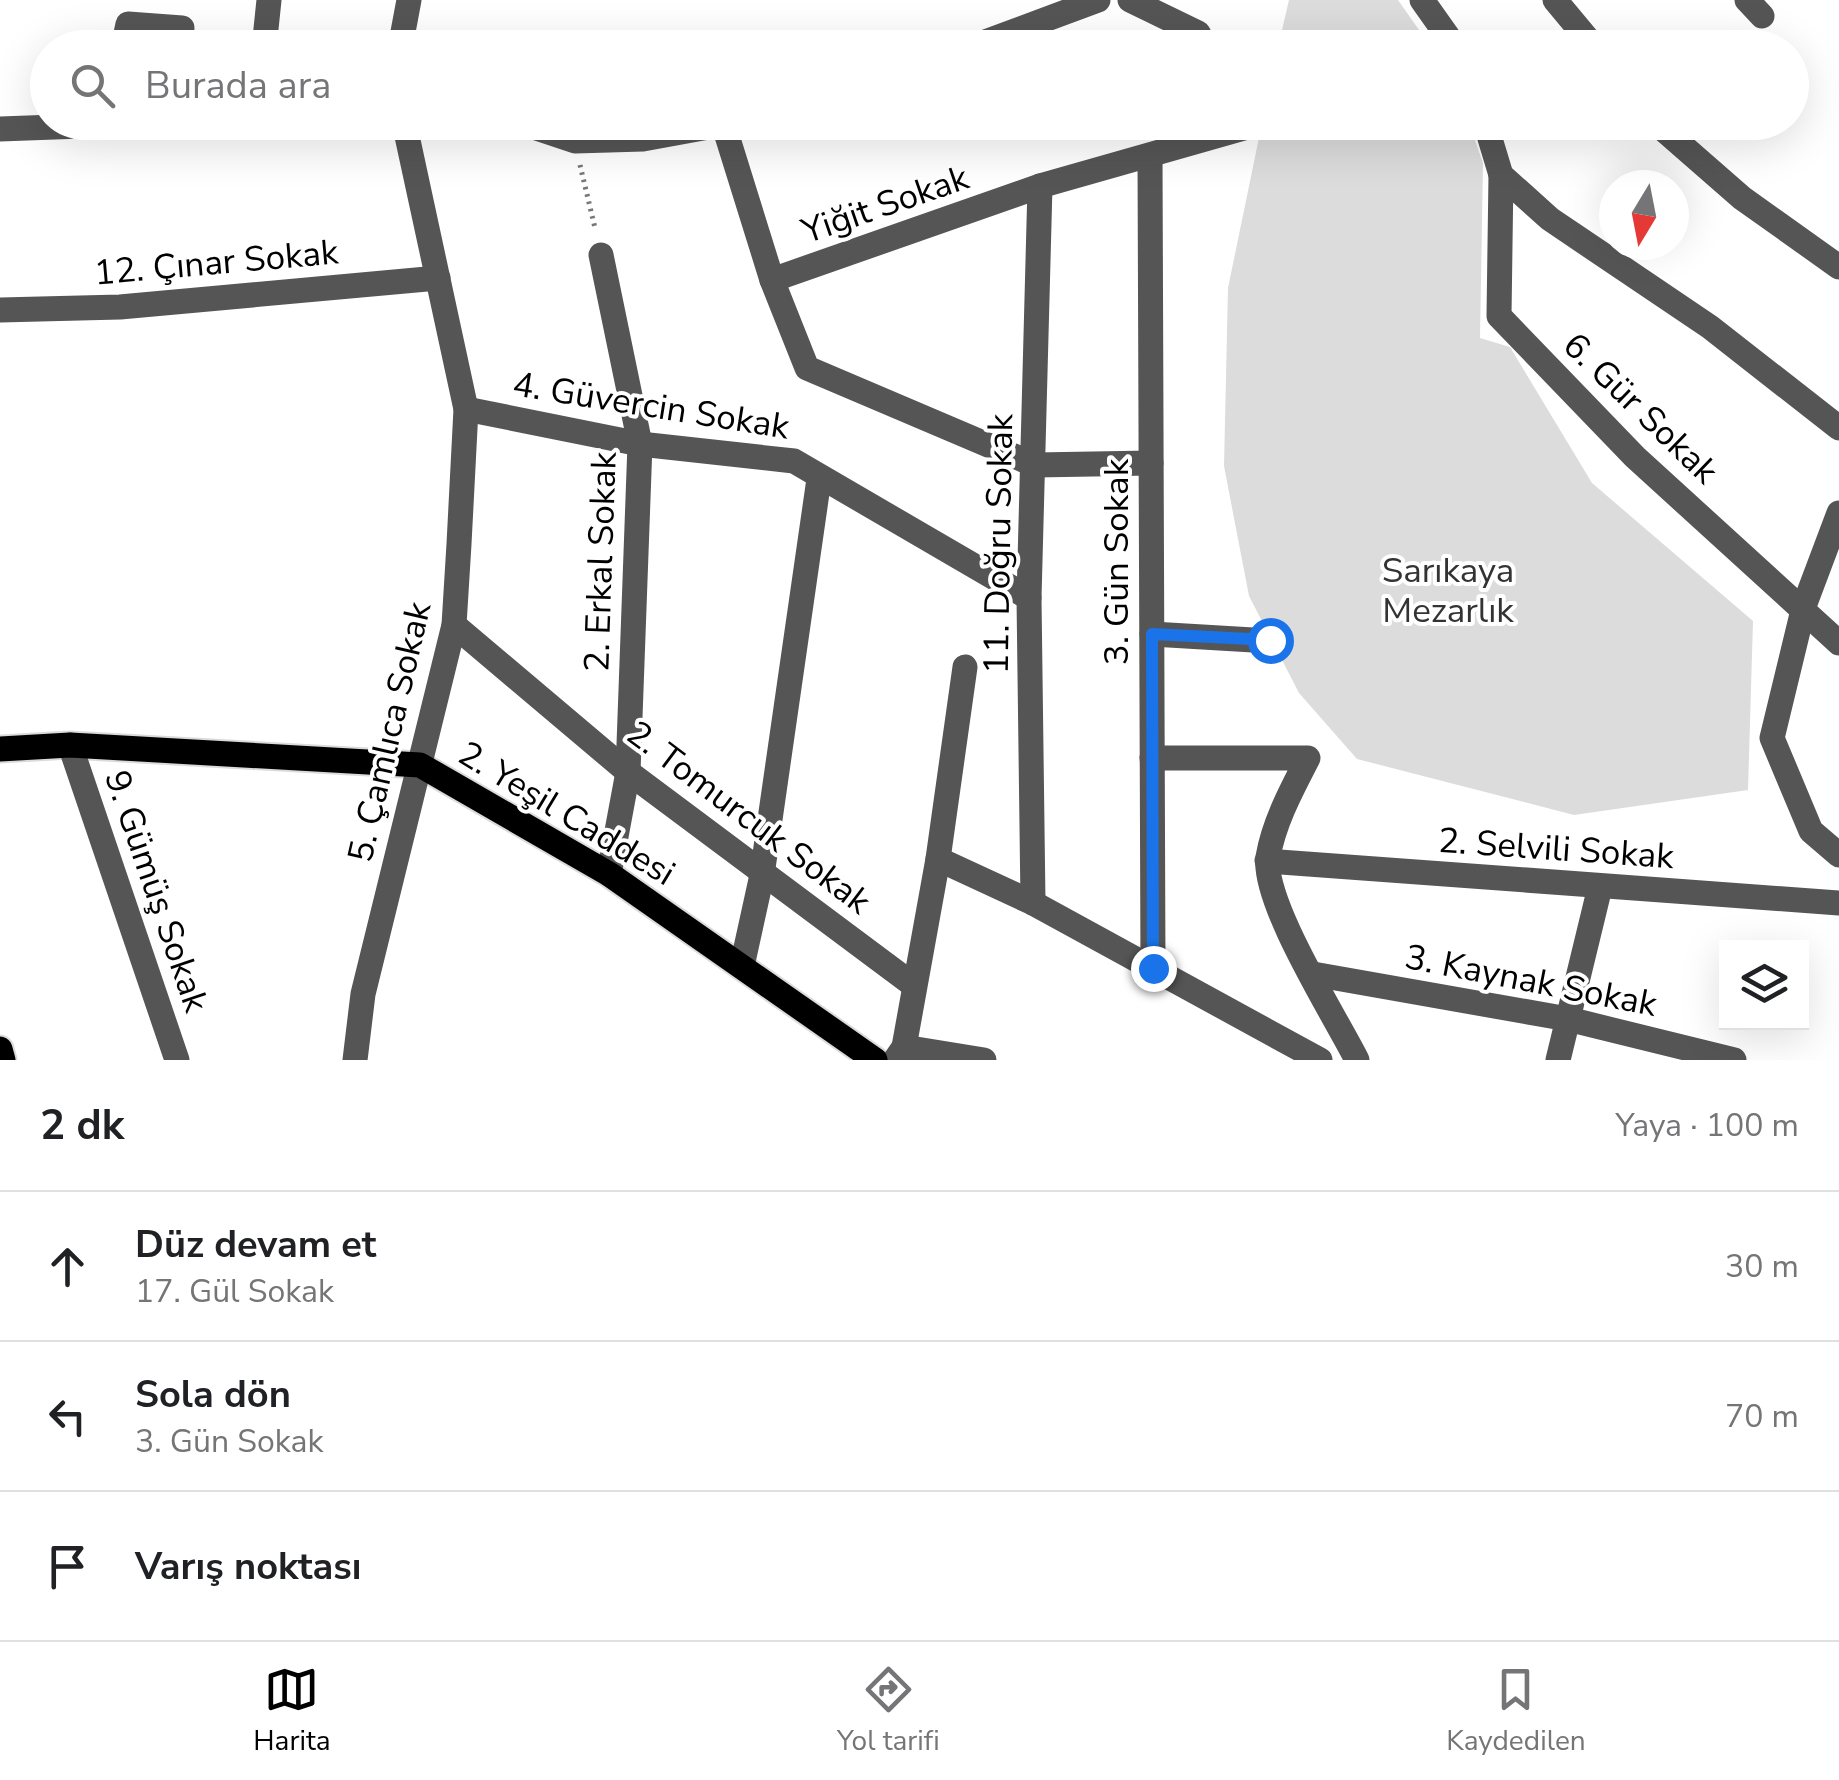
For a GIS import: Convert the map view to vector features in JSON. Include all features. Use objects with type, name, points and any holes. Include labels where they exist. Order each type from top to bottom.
[{"type":"main road","name":"2. Yeşil Caddesi","points":[[0,749],[70,745],[420,765],[609,874],[875,1060]]},
{"type":"main road","points":[[0,1050],[3,1060]]},
{"type":"street","points":[[266,30],[269,0]]},
{"type":"street","points":[[403,30],[409,0]]},
{"type":"street","points":[[1017,30],[1098,0]]},
{"type":"street","points":[[1130,0],[1192,30]]},
{"type":"street","points":[[1422,0],[1443,30]]},
{"type":"street","points":[[1555,0],[1580,30]]},
{"type":"street","points":[[127,30],[128,24],[182,28]]},
{"type":"street","points":[[0,129],[30,128]]},
{"type":"street","name":"5. Çamlıca Sokak","points":[[355,1060],[363,994],[454,624],[466,409],[408,140]]},
{"type":"street","points":[[571,140],[608,140]]},
{"type":"street","points":[[734,140],[772,280],[807,368],[1035,464],[1151,464]]},
{"type":"street","name":"Yiğit Sokak","points":[[772,280],[1040,186],[1200,140]]},
{"type":"street","points":[[1490,140],[1501,176],[1550,219],[1710,327],[1839,428]]},
{"type":"street","points":[[1676,140],[1742,198],[1839,267]]},
{"type":"street","name":"3. Gün Sokak","points":[[1150,156],[1153,968]]},
{"type":"street","name":"6. Gür Sokak","points":[[1501,176],[1498,316],[1636,458],[1804,606],[1839,644]]},
{"type":"street","name":"11. Doğru Sokak","points":[[1033,903],[1029,598],[1040,186]]},
{"type":"street","name":"2. Erkal Sokak","points":[[601,255],[640,444],[628,772],[609,874]]},
{"type":"street","name":"12. Çınar Sokak","points":[[0,310],[120,307],[438,278]]},
{"type":"street","name":"4. Güvercin Sokak","points":[[466,409],[640,444],[794,461],[1029,598]]},
{"type":"street","points":[[742,966],[762,876],[819,478]]},
{"type":"street","points":[[1839,512],[1804,606],[1772,738],[1811,831],[1839,855]]},
{"type":"street","name":"2. Tomurcuk Sokak","points":[[454,624],[628,772],[762,876],[912,984]]},
{"type":"street","points":[[1152,634],[1270,640]]},
{"type":"street","points":[[965,667],[938,859],[900,1053],[984,1060]]},
{"type":"street","name":"9. Gümüş Sokak","points":[[70,745],[177,1060]]},
{"type":"street","points":[[1152,758],[1308,758],[1282,808],[1268,861],[1284,923],[1357,1060]]},
{"type":"street","points":[[938,859],[1033,903],[1320,1060]]},
{"type":"street","name":"2. Selvili Sokak","points":[[1268,861],[1839,903]]},
{"type":"street","points":[[1558,1060],[1600,886]]},
{"type":"street","name":"3. Kaynak Sokak","points":[[1313,974],[1568,1019],[1734,1060]]},
{"type":"path","points":[[574,141],[601,255]]},
{"type":"green space","points":[[1289,0],[1398,0],[1419,30],[1282,30]]},
{"type":"green space","name":"Sarıkaya Mezarlık","points":[[1258,140],[1475,140],[1483,163],[1480,338],[1510,347],[1592,483],[1753,621],[1748,790],[1574,815],[1357,759],[1299,693],[1249,596],[1224,466],[1228,288]]},
{"type":"route","points":[[1153,968],[1152,634],[1270,640]]}]
